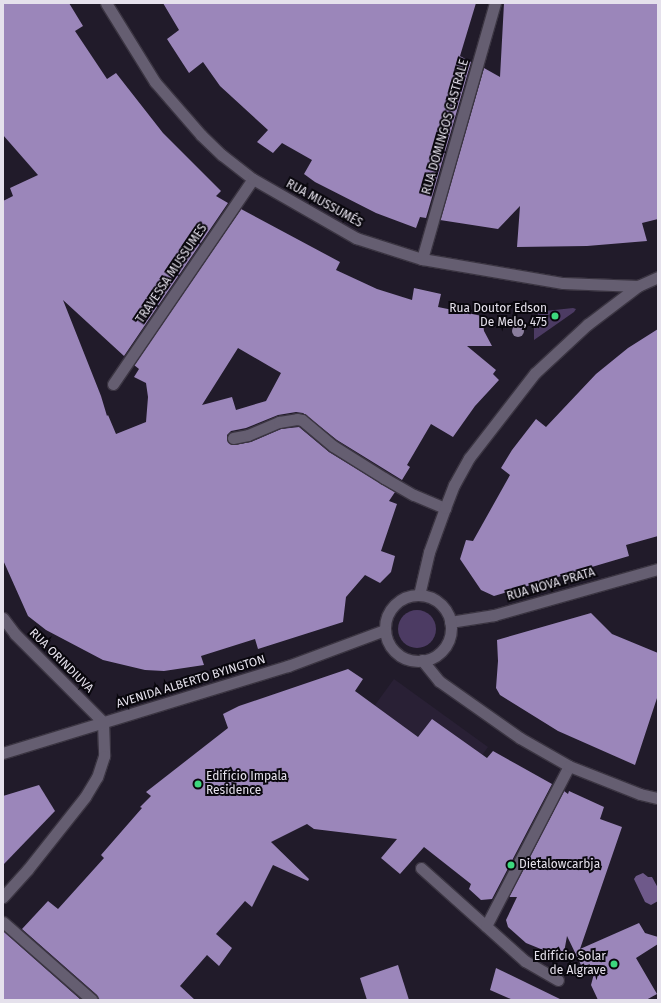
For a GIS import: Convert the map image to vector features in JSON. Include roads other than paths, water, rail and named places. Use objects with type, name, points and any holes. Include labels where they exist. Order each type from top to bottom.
[{"type":"street","name":"RUA MUSSUMÉS","points":[[106,3],[155,82],[201,135],[222,155],[253,179],[356,238],[422,259],[563,283],[638,286],[658,277]]},
{"type":"street","name":"RUA DOMINGOS CASTRALE","points":[[422,259],[495,3]]},
{"type":"street","name":"TRAVESSA MUSSUMES","points":[[113,384],[253,179]]},
{"type":"street","points":[[419,595],[429,552],[445,508],[454,485],[470,458],[535,373],[588,324],[638,286]]},
{"type":"street","points":[[233,438],[248,435],[279,422],[297,419],[302,420],[333,446],[384,478],[414,495],[445,508]]},
{"type":"street","name":"RUA NOVA PRATA","points":[[450,622],[494,615],[658,569]]},
{"type":"street","points":[[419,595],[430,597],[440,603],[450,622],[450,633],[447,642],[432,658],[411,660],[401,656],[393,649],[387,640],[385,630],[386,619],[391,609],[398,601],[408,597],[419,595]]},
{"type":"street","name":"RUA ORINDIUVA","points":[[3,618],[15,634],[103,722]]},
{"type":"street","name":"AVENIDA ALBERTO BYINGTON","points":[[3,753],[288,666],[385,630]]},
{"type":"street","points":[[422,660],[439,681],[520,738],[569,766],[640,794],[658,798]]},
{"type":"street","points":[[3,897],[28,869],[85,797],[97,777],[104,756],[103,722]]},
{"type":"street","points":[[486,926],[569,766]]},
{"type":"street","points":[[421,868],[525,962],[558,980]]},
{"type":"street","points":[[3,922],[92,1000]]},
{"type":"place","name":"Rua Doutor Edson De Melo, 475","points":[[555,316]]},
{"type":"place","name":"Edifício Impala Residence","points":[[198,784]]},
{"type":"place","name":"Dietalowcarbja","points":[[511,865]]},
{"type":"place","name":"Edifício Solar de Algrave","points":[[614,964]]}]
